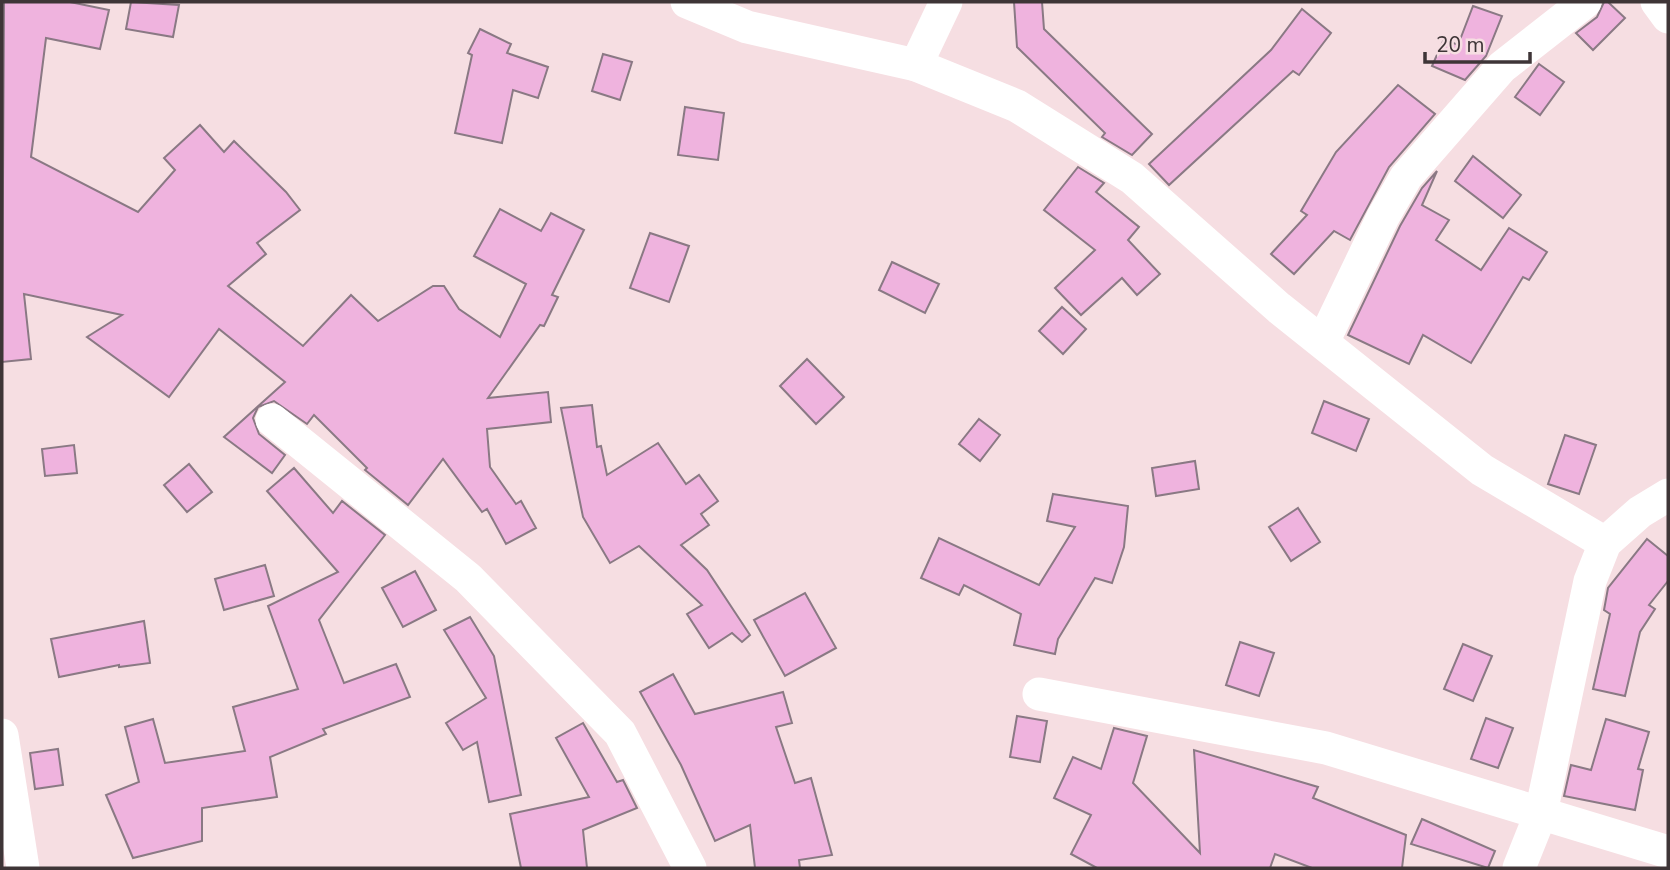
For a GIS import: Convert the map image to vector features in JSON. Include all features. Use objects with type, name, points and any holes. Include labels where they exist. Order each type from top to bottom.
[{"type":"street","points":[[687,2],[747,27],[916,65],[1017,106],[1132,178],[1323,342],[1482,470],[1605,543]]},
{"type":"street","points":[[916,65],[946,2]]},
{"type":"street","points":[[1323,342],[1383,217],[1406,177],[1502,67],[1585,2]]},
{"type":"street","points":[[1657,2],[1668,17]]},
{"type":"street","points":[[272,420],[468,578],[620,733],[690,868]]},
{"type":"street","points":[[1519,868],[1541,813],[1590,581],[1605,543],[1640,512],[1668,495]]},
{"type":"street","points":[[1039,694],[1326,748],[1668,852]]},
{"type":"street","points":[[2,734],[23,868]]},
{"type":"building","points":[[4,2],[70,2],[109,10],[100,49],[46,38],[31,157],[138,212],[175,170],[164,158],[200,125],[224,152],[234,141],[286,192],[300,210],[257,243],[266,254],[228,286],[303,346],[351,295],[378,321],[433,286],[444,286],[459,309],[500,337],[526,284],[474,256],[500,209],[541,231],[551,213],[584,230],[552,295],[558,297],[544,326],[540,325],[488,398],[548,392],[551,422],[487,429],[490,467],[516,504],[521,501],[536,528],[506,544],[487,509],[482,512],[443,459],[408,505],[365,470],[367,468],[314,415],[307,424],[274,401],[258,407],[253,418],[259,434],[285,455],[272,473],[224,437],[285,382],[219,329],[169,397],[87,337],[122,315],[24,294],[31,359],[2,362]]},
{"type":"building","points":[[131,2],[179,5],[173,37],[126,29]]},
{"type":"building","points":[[1014,2],[1042,2],[1044,29],[1152,134],[1132,155],[1102,137],[1105,133],[1017,47]]},
{"type":"building","points":[[1604,2],[1608,2],[1625,18],[1593,50],[1576,33],[1597,17]]},
{"type":"building","points":[[1473,6],[1502,16],[1486,56],[1465,80],[1432,66],[1444,39],[1458,45]]},
{"type":"building","points":[[1302,9],[1331,33],[1299,75],[1293,71],[1169,185],[1149,164],[1271,50]]},
{"type":"building","points":[[480,29],[511,44],[507,53],[548,67],[538,98],[513,90],[502,143],[455,133],[472,55],[468,53]]},
{"type":"building","points":[[603,54],[632,62],[620,100],[592,91]]},
{"type":"building","points":[[1539,64],[1564,82],[1540,115],[1515,97]]},
{"type":"building","points":[[1398,85],[1435,114],[1389,167],[1350,240],[1334,231],[1294,274],[1271,254],[1307,215],[1301,211],[1336,152]]},
{"type":"building","points":[[685,107],[724,113],[718,160],[678,155]]},
{"type":"building","points":[[1473,156],[1521,195],[1503,218],[1455,181]]},
{"type":"building","points":[[1078,167],[1104,183],[1096,192],[1139,227],[1128,240],[1160,274],[1137,295],[1122,278],[1081,315],[1055,288],[1095,250],[1044,210]]},
{"type":"building","points":[[1437,171],[1422,205],[1449,220],[1436,240],[1481,270],[1509,228],[1547,252],[1529,280],[1523,277],[1471,363],[1423,335],[1409,364],[1348,335],[1400,226],[1422,188]]},
{"type":"building","points":[[650,233],[689,246],[669,302],[630,288]]},
{"type":"building","points":[[892,262],[939,284],[925,313],[879,290]]},
{"type":"building","points":[[1062,307],[1086,329],[1063,354],[1039,331]]},
{"type":"building","points":[[807,359],[844,397],[816,424],[780,386]]},
{"type":"building","points":[[1324,401],[1369,419],[1356,451],[1312,433]]},
{"type":"building","points":[[592,405],[597,447],[601,446],[607,475],[658,443],[686,484],[699,475],[718,501],[701,514],[709,525],[681,545],[707,570],[750,635],[742,642],[732,633],[709,648],[687,614],[702,605],[639,546],[610,563],[583,517],[561,408]]},
{"type":"building","points":[[979,419],[1000,435],[980,461],[959,444]]},
{"type":"building","points":[[1565,435],[1596,445],[1579,494],[1548,484]]},
{"type":"building","points":[[74,445],[77,473],[45,476],[42,449]]},
{"type":"building","points":[[1195,461],[1199,489],[1156,496],[1152,468]]},
{"type":"building","points":[[189,464],[212,492],[187,512],[164,485]]},
{"type":"building","points":[[294,468],[333,513],[342,501],[385,535],[319,620],[344,683],[396,664],[410,697],[323,729],[326,734],[270,757],[277,797],[202,808],[202,841],[133,858],[106,795],[139,782],[125,727],[153,719],[165,763],[245,751],[233,707],[298,689],[268,606],[338,572],[267,491]]},
{"type":"building","points":[[1053,494],[1128,506],[1124,547],[1112,583],[1095,578],[1058,639],[1055,654],[1014,645],[1021,614],[964,585],[959,595],[921,578],[939,538],[1039,585],[1075,527],[1047,521]]},
{"type":"building","points":[[1298,508],[1320,542],[1291,561],[1269,527]]},
{"type":"building","points":[[1647,539],[1668,556],[1668,581],[1649,605],[1655,609],[1640,632],[1625,696],[1593,689],[1610,614],[1604,610],[1608,588]]},
{"type":"building","points":[[265,565],[274,596],[224,610],[215,579]]},
{"type":"building","points":[[415,571],[436,610],[403,627],[382,588]]},
{"type":"building","points":[[805,593],[836,648],[785,676],[754,620]]},
{"type":"building","points":[[470,617],[494,656],[521,795],[489,802],[477,742],[463,750],[446,723],[486,698],[444,630]]},
{"type":"building","points":[[144,621],[150,663],[119,665],[59,677],[51,639]]},
{"type":"building","points":[[1240,642],[1274,653],[1259,696],[1226,685]]},
{"type":"building","points":[[1463,644],[1492,656],[1473,701],[1444,689]]},
{"type":"building","points":[[673,674],[695,714],[783,692],[792,723],[776,727],[795,783],[811,778],[832,855],[799,860],[800,868],[755,868],[750,825],[715,841],[681,765],[640,692]]},
{"type":"building","points":[[1017,716],[1047,721],[1040,762],[1010,757]]},
{"type":"building","points":[[1486,718],[1513,728],[1498,768],[1471,759]]},
{"type":"building","points":[[1606,719],[1649,732],[1638,769],[1643,770],[1635,810],[1564,796],[1571,765],[1591,770]]},
{"type":"building","points":[[583,723],[617,782],[623,780],[637,808],[583,830],[587,868],[521,868],[510,814],[589,797],[556,738]]},
{"type":"building","points":[[1114,728],[1147,736],[1133,783],[1200,853],[1194,750],[1318,787],[1313,798],[1406,835],[1402,868],[1312,868],[1275,854],[1270,868],[1097,868],[1071,854],[1091,815],[1054,798],[1073,757],[1101,769]]},
{"type":"building","points":[[58,749],[63,785],[35,789],[30,753]]},
{"type":"building","points":[[1422,819],[1495,851],[1488,868],[1411,844]]}]
